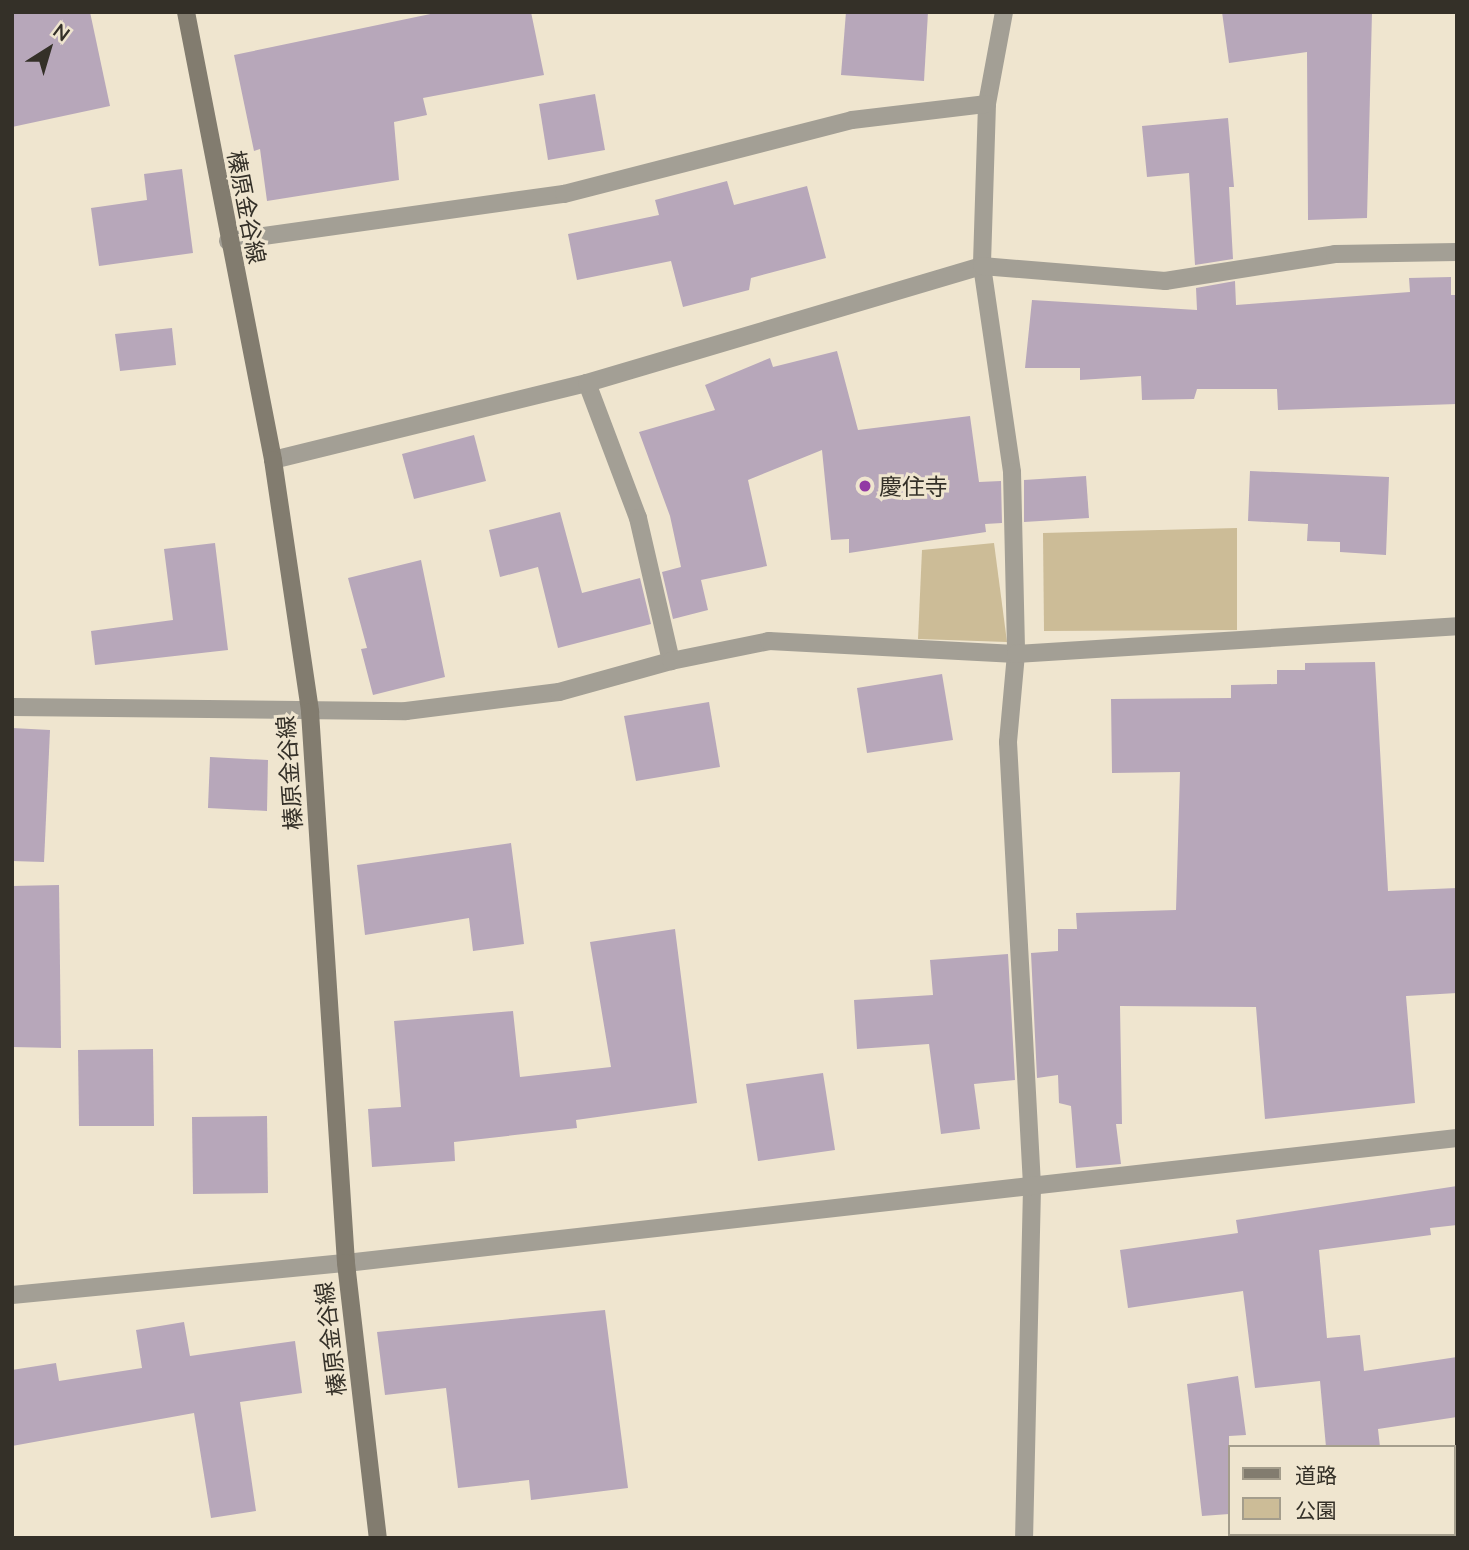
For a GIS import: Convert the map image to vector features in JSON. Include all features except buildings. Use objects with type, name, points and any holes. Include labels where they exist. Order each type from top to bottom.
[{"type":"main road","name":"榛原金谷線","points":[[186,12],[228,241],[273,460],[310,712],[346,1263],[378,1538]]},
{"type":"street","points":[[1004,12],[987,104],[982,266],[1012,472],[1016,654],[1008,742],[1032,1188],[1024,1538]]},
{"type":"street","points":[[228,241],[564,194],[852,120],[987,104]]},
{"type":"street","points":[[273,460],[587,383],[982,266],[1165,281],[1335,254],[1457,252]]},
{"type":"street","points":[[587,383],[638,518],[671,661]]},
{"type":"street","points":[[12,707],[407,711],[559,692],[671,661],[769,641],[1016,654],[1457,626]]},
{"type":"street","points":[[12,1295],[346,1263],[1032,1188],[1457,1138]]},
{"type":"green space","points":[[1237,528],[1237,630],[1044,631],[1043,533]]},
{"type":"green space","points":[[994,543],[1007,642],[918,639],[922,550]]},
{"type":"place","name":"慶住寺","points":[[865,486]]}]
